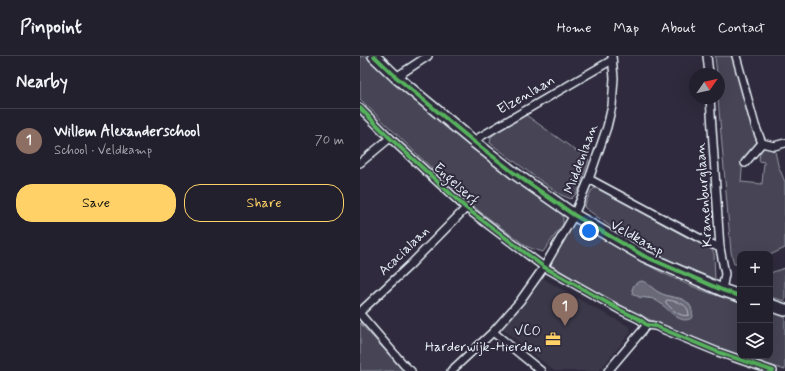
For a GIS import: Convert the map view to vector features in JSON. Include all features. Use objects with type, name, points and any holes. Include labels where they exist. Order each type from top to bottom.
[{"type":"street","points":[[374,56],[396,77],[473,141]]},
{"type":"street","points":[[396,77],[428,56]]},
{"type":"street","points":[[707,56],[708,68]]},
{"type":"street","points":[[736,56],[755,125],[762,142],[774,146],[785,143]]},
{"type":"street","name":"Elzenlaan","points":[[473,141],[612,58]]},
{"type":"street","name":"Middenlaan","points":[[451,371],[493,332],[520,301],[544,266],[574,214],[589,179],[607,127],[612,106],[614,78],[612,58]]},
{"type":"street","name":"Kranenburglaan","points":[[710,104],[720,248],[725,274],[722,290]]},
{"type":"street","name":"Engelserf","points":[[360,108],[390,138],[466,208],[544,266]]},
{"type":"street","points":[[360,163],[390,138]]},
{"type":"street","name":"Veldkamp","points":[[473,141],[514,173],[574,214],[644,256],[737,295]]},
{"type":"street","points":[[745,163],[762,142]]},
{"type":"street","name":"Veldkamp","points":[[589,179],[720,248]]},
{"type":"street","name":"Acacialaan","points":[[360,313],[410,266],[466,208]]},
{"type":"street","points":[[544,266],[608,304],[639,319],[647,325],[655,326],[723,354],[773,371]]},
{"type":"street","points":[[773,306],[785,310]]},
{"type":"street","points":[[360,313],[404,365],[411,371]]},
{"type":"street","points":[[608,371],[647,325]]},
{"type":"street","points":[[493,332],[541,371]]},
{"type":"shaded area","points":[[360,56],[366,56],[465,142],[563,214],[563,224],[543,252],[526,246],[479,211],[445,181],[360,99]]},
{"type":"shaded area","points":[[715,56],[732,56],[748,116],[758,145],[748,157],[743,158],[741,182],[762,184],[764,162],[759,161],[760,152],[765,147],[775,151],[778,165],[785,182],[785,248],[773,254],[773,251],[737,251],[737,264],[734,264],[731,252],[719,104],[725,104],[725,68],[716,68]]},
{"type":"shaded area","points":[[526,115],[589,160],[579,189],[571,199],[561,195],[490,143],[491,137],[497,132]]},
{"type":"shaded area","points":[[595,188],[599,188],[668,227],[711,249],[714,253],[715,280],[690,270],[645,248],[611,227],[584,207],[591,191]]},
{"type":"shaded area","points":[[579,223],[629,254],[669,276],[704,291],[737,302],[737,355],[676,333],[599,294],[551,265],[555,254],[574,224]],"holes":[[[647,283],[662,294],[684,300],[692,309],[663,305],[655,299],[639,297],[634,294],[632,290],[634,285]]]},
{"type":"shaded area","points":[[785,268],[785,301],[773,298],[773,272]]},
{"type":"shaded area","points":[[541,278],[630,327],[631,332],[599,371],[554,371],[503,329],[504,324],[526,301],[525,299],[529,293],[532,294],[537,287],[536,284]]},
{"type":"shaded area","points":[[773,312],[785,315],[785,370],[750,359],[773,359]]},
{"type":"shaded area","points":[[360,323],[404,371],[360,371]]},
{"type":"water","points":[[642,281],[660,293],[686,301],[692,310],[693,317],[688,320],[683,320],[678,318],[653,299],[639,297],[633,294],[632,290],[634,285]]},
{"type":"cycle path","points":[[374,56],[396,77],[473,141],[514,173],[574,215],[644,256],[737,295]]},
{"type":"cycle path","points":[[360,108],[390,138],[466,208],[544,267],[620,310],[639,319],[647,325],[655,326],[718,352],[773,371]]},
{"type":"place","name":"Willem Alexanderschool","points":[[565,326]]},
{"type":"place","name":"VCO Harderwijk-Hierden","points":[[553,339]]}]
